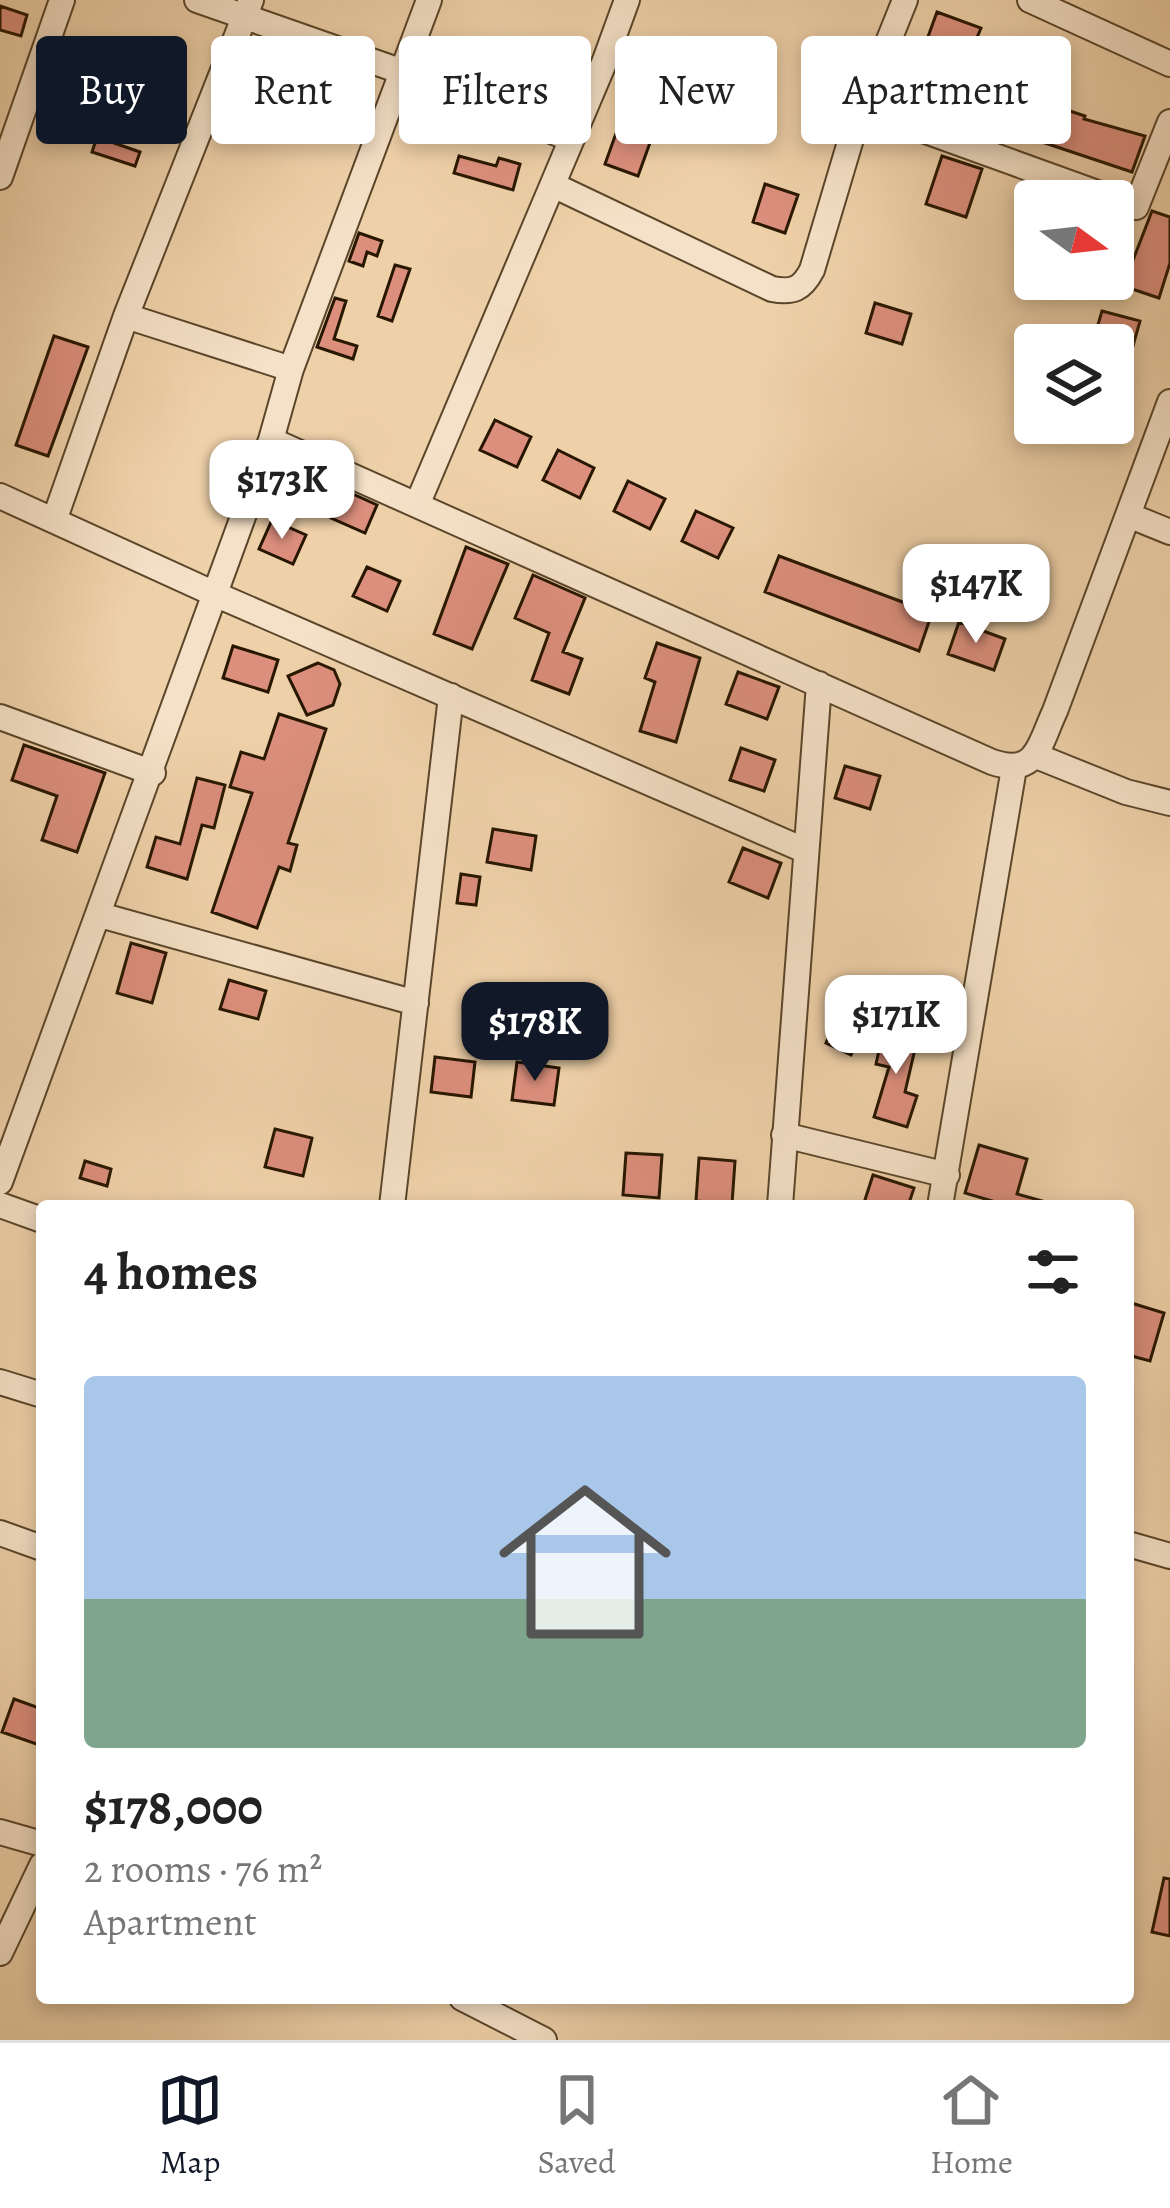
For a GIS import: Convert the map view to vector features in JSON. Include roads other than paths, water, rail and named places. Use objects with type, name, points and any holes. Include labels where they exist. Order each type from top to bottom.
[{"type":"street","points":[[0,177],[62,0]]},
{"type":"street","points":[[197,0],[247,9],[399,70]]},
{"type":"street","points":[[416,36],[429,0]]},
{"type":"street","points":[[591,91],[627,0]]},
{"type":"street","points":[[890,36],[904,0]]},
{"type":"street","points":[[1030,0],[1170,64]]},
{"type":"street","points":[[55,518],[126,316],[247,9]]},
{"type":"street","points":[[0,1182],[217,595],[272,440],[291,369],[399,83]]},
{"type":"street","points":[[962,144],[1136,207],[1170,122]]},
{"type":"street","points":[[416,505],[567,144]]},
{"type":"street","points":[[553,185],[772,289],[789,292],[803,286],[812,270],[851,144]]},
{"type":"street","points":[[126,316],[291,369]]},
{"type":"street","points":[[941,1200],[1024,762],[1170,402]]},
{"type":"street","points":[[272,440],[819,684],[1024,762],[1170,803]]},
{"type":"street","points":[[0,496],[804,850]]},
{"type":"street","points":[[1128,515],[1170,532]]},
{"type":"street","points":[[780,1200],[819,684]]},
{"type":"street","points":[[393,1200],[452,696]]},
{"type":"street","points":[[0,717],[152,773]]},
{"type":"street","points":[[100,915],[416,1003]]},
{"type":"street","points":[[784,1135],[947,1174]]},
{"type":"street","points":[[0,1205],[36,1218]]},
{"type":"street","points":[[0,1382],[36,1393]]},
{"type":"street","points":[[0,1533],[36,1546]]},
{"type":"street","points":[[1134,1546],[1170,1556]]},
{"type":"street","points":[[0,1832],[36,1842]]},
{"type":"street","points":[[0,1953],[36,1878]]},
{"type":"street","points":[[474,2004],[544,2040]]}]
